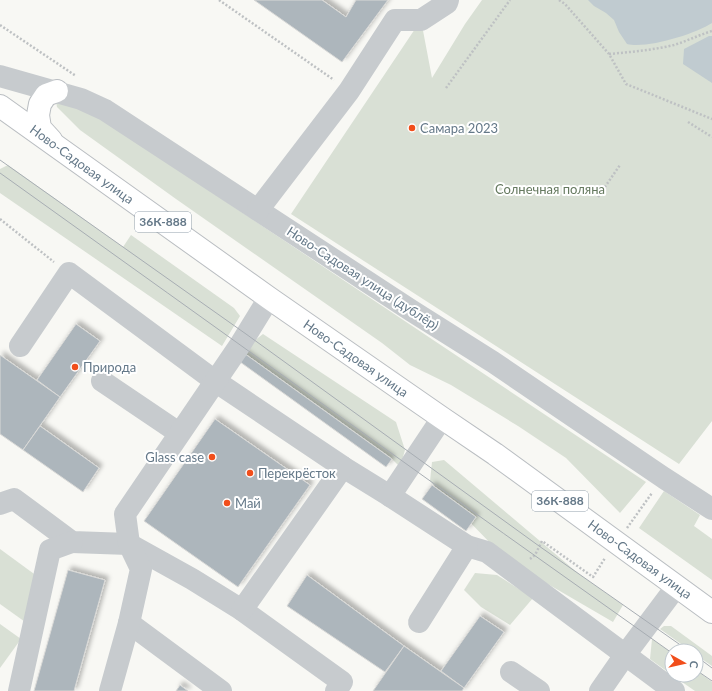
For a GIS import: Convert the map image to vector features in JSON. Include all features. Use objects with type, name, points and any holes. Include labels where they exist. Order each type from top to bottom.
[{"type":"main road","points":[[56,146],[40,128],[38,116],[40,104],[46,95],[57,92]]},
{"type":"main road","name":"Ново-Садовая улица","points":[[0,106],[270,298],[495,454],[617,541],[712,612]]},
{"type":"street","points":[[258,210],[350,91],[395,20],[421,20],[448,0]]},
{"type":"street","name":"Ново-Садовая улица (дублёр)","points":[[0,76],[82,99],[105,110],[492,362],[712,509]]},
{"type":"street","points":[[20,346],[69,273],[215,381],[343,468],[390,496],[467,546],[487,552],[674,691]]},
{"type":"street","points":[[110,691],[129,623],[141,569],[129,544],[125,514],[270,298]]},
{"type":"street","points":[[102,381],[179,433]]},
{"type":"street","points":[[390,496],[442,418]]},
{"type":"street","points":[[242,610],[343,468]]},
{"type":"street","points":[[0,504],[14,499],[72,542]]},
{"type":"street","points":[[19,691],[50,550],[72,542],[129,544],[192,579],[242,610],[342,682],[336,691]]},
{"type":"street","points":[[419,622],[467,546]]},
{"type":"street","points":[[600,691],[676,586]]},
{"type":"street","points":[[129,623],[221,691]]},
{"type":"street","points":[[511,672],[539,691]]},
{"type":"path","points":[[219,0],[350,91]]},
{"type":"path","points":[[446,88],[510,0]]},
{"type":"path","points":[[559,0],[565,4],[609,54],[626,84],[712,119]]},
{"type":"path","points":[[0,25],[77,77]]},
{"type":"path","points":[[609,54],[640,51],[674,45],[712,31]]},
{"type":"path","points":[[688,122],[712,137]]},
{"type":"path","points":[[598,197],[620,165]]},
{"type":"path","points":[[0,219],[69,273]]},
{"type":"green space","name":"Солнечная поляна","points":[[482,0],[712,0],[712,421],[679,464],[291,214],[421,20],[432,78],[465,24]]},
{"type":"green space","points":[[56,102],[87,109],[646,482],[620,513],[566,458],[518,426],[451,385],[410,365],[382,343],[80,130],[57,107]]},
{"type":"green space","points":[[8,165],[123,247],[131,235],[234,308],[240,316],[222,346],[0,193],[0,169]]},
{"type":"green space","points":[[263,334],[396,422],[405,450],[400,467],[392,459],[241,351]]},
{"type":"green space","points":[[444,460],[579,574],[623,605],[613,622],[534,576],[495,548],[430,481],[432,462]]},
{"type":"green space","points":[[664,491],[700,515],[694,526],[712,539],[712,580],[639,528]]},
{"type":"green space","points":[[0,549],[41,579],[28,624],[0,604]]},
{"type":"green space","points":[[475,573],[497,575],[533,598],[510,625],[481,607],[464,590]]},
{"type":"green space","points":[[0,624],[21,639],[0,668]]},
{"type":"green space","points":[[664,626],[671,626],[694,643],[680,643],[660,629]]},
{"type":"green space","points":[[652,639],[664,647],[664,669],[650,659]]},
{"type":"green space","points":[[704,650],[712,656],[712,666],[704,660]]},
{"type":"green space","points":[[704,676],[712,682],[712,691],[695,691],[684,683],[704,683]]},
{"type":"shaded area","points":[[588,0],[712,0],[712,23],[694,32],[671,40],[636,45],[627,44],[619,32],[614,20]]},
{"type":"shaded area","points":[[709,36],[712,36],[712,83],[683,64],[684,49]]},
{"type":"building","points":[[254,0],[322,0],[346,17],[356,0],[388,0],[342,62]]},
{"type":"building","points":[[76,324],[100,341],[60,397],[37,380]]},
{"type":"building","points":[[241,351],[392,459],[386,467],[236,359]]},
{"type":"building","points":[[0,355],[60,397],[23,450],[0,434]]},
{"type":"building","name":"Май","points":[[215,419],[310,485],[238,587],[144,521]]},
{"type":"building","points":[[40,426],[99,468],[83,492],[23,450]]},
{"type":"building","points":[[432,485],[476,517],[466,531],[422,499]]},
{"type":"building","points":[[68,570],[105,580],[74,691],[34,691]]},
{"type":"building","points":[[307,575],[404,646],[385,672],[287,606]]},
{"type":"building","points":[[480,616],[504,632],[464,688],[441,671]]},
{"type":"building","points":[[404,646],[464,688],[462,691],[373,691]]},
{"type":"building","points":[[180,685],[188,691],[176,691]]},
{"type":"tram line","points":[[0,160],[246,334],[539,546],[678,643]]},
{"type":"tram line","points":[[0,173],[664,647]]},
{"type":"tram line","points":[[704,662],[712,668]]},
{"type":"tram line","points":[[704,676],[712,681]]},
{"type":"place","name":"Самара 2023","points":[[412,128]]},
{"type":"place","name":"Природа","points":[[75,367]]},
{"type":"place","name":"Glass case","points":[[212,457]]},
{"type":"place","name":"Перекрёсток","points":[[250,473]]},
{"type":"place","name":"Май","points":[[227,503]]}]
